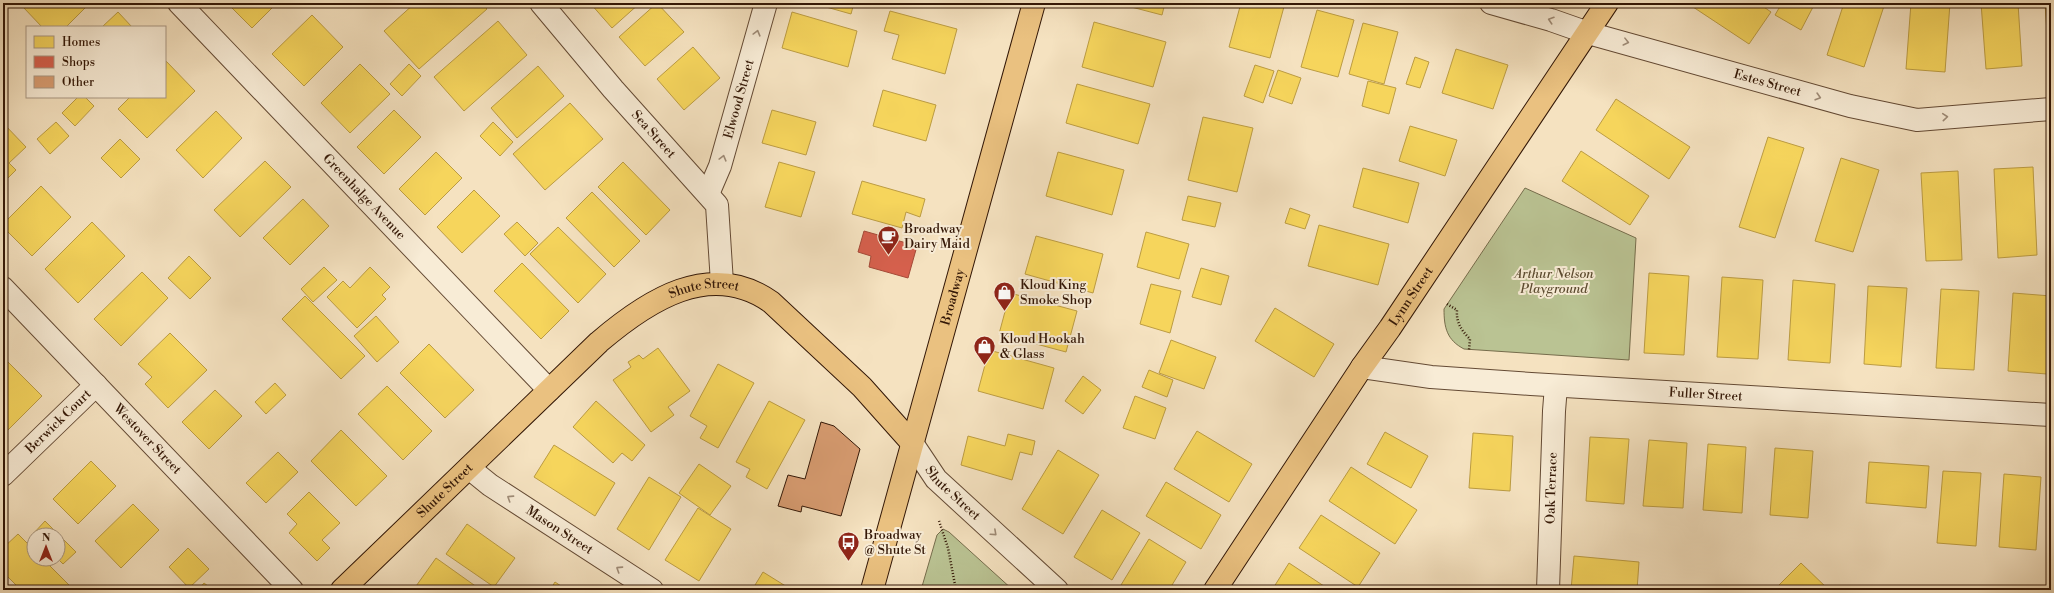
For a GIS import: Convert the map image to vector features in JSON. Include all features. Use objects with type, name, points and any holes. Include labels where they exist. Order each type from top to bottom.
[{"type":"main road","name":"Broadway","points":[[872,590],[1034,3]]},
{"type":"main road","name":"Lynn Street","points":[[1215,590],[1362,367],[1394,322],[1607,3]]},
{"type":"main road","name":"Shute Street","points":[[342,590],[599,342],[642,308],[681,289],[722,283],[760,294],[771,302],[862,387],[912,443]]},
{"type":"street","name":"Greenhalge Avenue","points":[[179,3],[549,390]]},
{"type":"street","name":"Sea Street","points":[[541,3],[613,89],[717,204],[722,283]]},
{"type":"street","name":"Elwood Street","points":[[708,194],[720,166],[766,3]]},
{"type":"street","name":"Estes Street","points":[[1491,3],[1551,20],[1588,33],[1850,106],[1917,120],[2051,109]]},
{"type":"street","name":"Westover Street","points":[[3,288],[292,590]]},
{"type":"street","name":"Fuller Street","points":[[1362,367],[1431,377],[1556,386],[2051,415]]},
{"type":"street","name":"Berwick Court","points":[[3,475],[96,385]]},
{"type":"street","name":"Oak Terrace","points":[[1548,590],[1556,386]]},
{"type":"street","name":"Shute Street","points":[[912,443],[936,479],[1057,590]]},
{"type":"street","name":"Mason Street","points":[[469,468],[490,485],[652,590]]},
{"type":"path","points":[[1447,304],[1457,310],[1456,320],[1464,333],[1470,339],[1469,350]]},
{"type":"path","points":[[938,520],[948,548],[956,590]]},
{"type":"green space","name":"Arthur Nelson Playground","points":[[1525,188],[1636,238],[1629,360],[1464,349],[1450,337],[1446,328],[1444,309]]},
{"type":"green space","points":[[943,529],[949,532],[1013,590],[921,590],[937,535]]},
{"type":"building: Homes","points":[[27,3],[90,3],[67,26],[41,26],[23,7]]},
{"type":"building: Homes","points":[[227,3],[277,3],[252,28]]},
{"type":"building: Homes","points":[[415,3],[481,3],[487,9],[419,69],[384,31]]},
{"type":"building: Homes","points":[[590,3],[640,3],[612,28]]},
{"type":"building: Homes","points":[[657,3],[684,32],[645,66],[619,37]]},
{"type":"building: Homes","points":[[812,3],[854,3],[851,14]]},
{"type":"building: Homes","points":[[1116,3],[1165,3],[1162,15]]},
{"type":"building: Homes","points":[[1241,3],[1285,3],[1270,58],[1229,47]]},
{"type":"building: Homes","points":[[1687,3],[1758,3],[1771,12],[1749,44]]},
{"type":"building: Homes","points":[[1782,3],[1805,3],[1813,7],[1801,30],[1775,15]]},
{"type":"building: Homes","points":[[1844,3],[1885,3],[1864,67],[1827,55]]},
{"type":"building: Homes","points":[[1911,3],[1950,3],[1945,72],[1906,69]]},
{"type":"building: Homes","points":[[1981,3],[2018,3],[2022,66],[1986,69]]},
{"type":"building: Homes","points":[[2045,3],[2051,3],[2051,63],[2049,63]]},
{"type":"building: Homes","points":[[1317,10],[1354,20],[1338,77],[1301,67]]},
{"type":"building: Homes","points":[[890,11],[957,29],[945,74],[892,59],[899,35],[884,31]]},
{"type":"building: Homes","points":[[118,12],[131,26],[103,26]]},
{"type":"building: Homes","points":[[792,12],[857,31],[848,67],[782,48]]},
{"type":"building: Homes","points":[[312,15],[343,47],[304,86],[272,54]]},
{"type":"building: Homes","points":[[498,21],[527,55],[464,111],[434,77]]},
{"type":"building: Homes","points":[[1094,22],[1166,42],[1153,87],[1082,67]]},
{"type":"building: Homes","points":[[1363,23],[1398,32],[1384,84],[1349,74]]},
{"type":"building: Homes","points":[[693,47],[720,78],[684,110],[657,79]]},
{"type":"building: Homes","points":[[1456,49],[1508,65],[1493,109],[1442,93]]},
{"type":"building: Homes","points":[[1415,57],[1429,62],[1420,88],[1406,84]]},
{"type":"building: Homes","points":[[166,61],[195,91],[147,138],[118,109],[129,98],[166,98]]},
{"type":"building: Homes","points":[[360,64],[390,94],[350,133],[321,103]]},
{"type":"building: Homes","points":[[409,64],[421,76],[402,96],[390,84]]},
{"type":"building: Homes","points":[[1255,65],[1274,71],[1263,103],[1244,96]]},
{"type":"building: Homes","points":[[538,66],[564,96],[517,138],[491,108]]},
{"type":"building: Homes","points":[[1278,70],[1301,78],[1292,104],[1269,96]]},
{"type":"building: Homes","points":[[1368,81],[1396,88],[1389,114],[1362,106]]},
{"type":"building: Homes","points":[[1077,84],[1150,104],[1138,144],[1066,123]]},
{"type":"building: Homes","points":[[883,90],[936,105],[926,141],[873,126]]},
{"type":"building: Homes","points":[[77,98],[86,98],[94,106],[75,126],[62,113]]},
{"type":"building: Homes","points":[[1616,99],[1690,147],[1669,179],[1596,130]]},
{"type":"building: Homes","points":[[570,103],[603,139],[545,190],[513,154]]},
{"type":"building: Homes","points":[[394,110],[421,137],[384,174],[357,147]]},
{"type":"building: Homes","points":[[772,110],[816,122],[806,155],[762,143]]},
{"type":"building: Homes","points":[[216,111],[242,138],[203,178],[176,150]]},
{"type":"building: Homes","points":[[1203,117],[1253,128],[1237,192],[1188,180]]},
{"type":"building: Homes","points":[[56,122],[69,136],[50,154],[37,139]]},
{"type":"building: Homes","points":[[493,122],[513,142],[500,156],[480,136]]},
{"type":"building: Homes","points":[[3,123],[26,147],[9,163],[16,170],[3,183]]},
{"type":"building: Homes","points":[[1410,126],[1457,140],[1445,176],[1399,161]]},
{"type":"building: Homes","points":[[1768,137],[1804,148],[1775,238],[1739,227]]},
{"type":"building: Homes","points":[[120,139],[140,159],[121,178],[101,158]]},
{"type":"building: Homes","points":[[1581,151],[1649,196],[1630,225],[1562,181]]},
{"type":"building: Homes","points":[[436,152],[462,178],[425,215],[399,189]]},
{"type":"building: Homes","points":[[1058,152],[1124,170],[1112,215],[1046,196]]},
{"type":"building: Homes","points":[[1841,158],[1879,170],[1853,252],[1815,241]]},
{"type":"building: Homes","points":[[265,161],[291,187],[240,237],[214,210]]},
{"type":"building: Homes","points":[[623,162],[670,210],[646,235],[598,187]]},
{"type":"building: Homes","points":[[779,162],[815,172],[801,217],[765,207]]},
{"type":"building: Homes","points":[[2033,167],[2037,255],[1998,258],[1994,169]]},
{"type":"building: Homes","points":[[1363,168],[1419,183],[1408,223],[1353,207]]},
{"type":"building: Homes","points":[[1958,171],[1962,260],[1926,261],[1921,173]]},
{"type":"building: Homes","points":[[862,181],[925,199],[920,217],[906,212],[902,228],[852,214]]},
{"type":"building: Homes","points":[[41,186],[71,217],[32,256],[3,227],[3,224]]},
{"type":"building: Homes","points":[[474,190],[500,216],[462,253],[437,227]]},
{"type":"building: Homes","points":[[592,192],[640,241],[614,267],[566,218]]},
{"type":"building: Homes","points":[[1188,196],[1221,203],[1215,227],[1182,220]]},
{"type":"building: Homes","points":[[303,199],[329,226],[290,265],[263,238]]},
{"type":"building: Homes","points":[[1290,208],[1310,215],[1305,229],[1285,223]]},
{"type":"building: Homes","points":[[92,222],[125,256],[78,303],[45,269]]},
{"type":"building: Homes","points":[[517,222],[538,243],[525,256],[504,234]]},
{"type":"building: Homes","points":[[1319,225],[1389,244],[1378,285],[1308,266]]},
{"type":"building: Homes","points":[[558,227],[606,274],[578,303],[530,254]]},
{"type":"building: Homes","points":[[1146,232],[1189,244],[1179,279],[1137,267]]},
{"type":"building: Homes","points":[[1036,236],[1103,254],[1093,293],[1025,274]]},
{"type":"building: Homes","points":[[189,256],[211,278],[190,299],[168,278]]},
{"type":"building: Homes","points":[[522,263],[569,311],[541,339],[494,291]]},
{"type":"building: Homes","points":[[324,267],[337,280],[313,302],[301,289]]},
{"type":"building: Homes","points":[[370,267],[390,287],[382,295],[386,299],[357,328],[327,297],[343,281],[350,288]]},
{"type":"building: Homes","points":[[1201,268],[1229,276],[1221,305],[1192,297]]},
{"type":"building: Homes","points":[[142,272],[168,298],[121,346],[94,319]]},
{"type":"building: Homes","points":[[1649,273],[1689,276],[1684,355],[1644,353]]},
{"type":"building: Homes","points":[[1722,277],[1763,280],[1758,359],[1717,357]]},
{"type":"building: Homes","points":[[1793,280],[1835,284],[1830,363],[1788,360]]},
{"type":"building: Homes","points":[[1151,284],[1181,291],[1170,333],[1140,324]]},
{"type":"building: Homes","points":[[1868,286],[1907,288],[1901,367],[1864,364]]},
{"type":"building: Homes","points":[[1941,289],[1979,291],[1974,370],[1936,368]]},
{"type":"building: Homes","points":[[1010,293],[1077,311],[1066,352],[999,334]]},
{"type":"building: Homes","points":[[2013,293],[2051,296],[2047,374],[2008,371]]},
{"type":"building: Homes","points":[[305,296],[365,356],[341,379],[282,319]]},
{"type":"building: Homes","points":[[1275,308],[1334,344],[1314,377],[1255,341]]},
{"type":"building: Homes","points":[[376,316],[399,342],[377,362],[354,336]]},
{"type":"building: Homes","points":[[170,333],[207,370],[168,408],[145,384],[152,377],[138,364]]},
{"type":"building: Homes","points":[[1171,340],[1216,357],[1204,389],[1159,373]]},
{"type":"building: Homes","points":[[429,344],[474,390],[445,418],[400,373]]},
{"type":"building: Homes","points":[[658,348],[690,391],[668,407],[674,415],[651,432],[613,380],[631,367],[628,362],[639,355],[643,359]]},
{"type":"building: Homes","points":[[989,350],[1054,368],[1043,409],[978,391]]},
{"type":"building: Homes","points":[[7,361],[42,396],[3,435],[3,365]]},
{"type":"building: Homes","points":[[718,364],[754,383],[718,448],[700,438],[707,426],[690,416]]},
{"type":"building: Homes","points":[[1149,370],[1173,380],[1167,397],[1142,387]]},
{"type":"building: Homes","points":[[1083,376],[1101,390],[1083,414],[1065,401]]},
{"type":"building: Homes","points":[[275,383],[286,395],[266,414],[255,402]]},
{"type":"building: Homes","points":[[387,386],[432,431],[403,460],[358,414]]},
{"type":"building: Homes","points":[[215,390],[242,416],[209,449],[182,422]]},
{"type":"building: Homes","points":[[1135,396],[1166,408],[1155,439],[1123,428]]},
{"type":"building: Homes","points":[[596,401],[645,445],[632,461],[622,453],[613,463],[573,427]]},
{"type":"building: Homes","points":[[769,401],[805,420],[767,489],[746,477],[750,469],[736,462]]},
{"type":"building: Homes","points":[[341,430],[387,476],[356,506],[311,461]]},
{"type":"building: Homes","points":[[1197,431],[1252,464],[1229,502],[1174,469]]},
{"type":"building: Homes","points":[[1385,432],[1428,456],[1411,488],[1367,464]]},
{"type":"building: Homes","points":[[1473,433],[1513,436],[1510,491],[1469,488]]},
{"type":"building: Homes","points":[[1008,434],[1035,441],[1032,455],[1020,452],[1012,480],[961,465],[968,436],[1005,446]]},
{"type":"building: Homes","points":[[1590,437],[1629,439],[1624,504],[1586,501]]},
{"type":"building: Homes","points":[[1649,440],[1687,443],[1683,508],[1643,506]]},
{"type":"building: Homes","points":[[1708,444],[1746,447],[1742,513],[1703,510]]},
{"type":"building: Homes","points":[[554,445],[615,483],[595,516],[534,477]]},
{"type":"building: Homes","points":[[1775,448],[1813,451],[1808,518],[1770,515]]},
{"type":"building: Homes","points":[[1058,450],[1099,475],[1063,534],[1022,509]]},
{"type":"building: Homes","points":[[278,452],[298,472],[266,503],[246,483]]},
{"type":"building: Homes","points":[[91,461],[116,486],[78,524],[53,499]]},
{"type":"building: Homes","points":[[1869,462],[1929,466],[1926,508],[1866,503]]},
{"type":"building: Homes","points":[[699,464],[731,486],[710,515],[679,493]]},
{"type":"building: Homes","points":[[1351,467],[1417,510],[1395,544],[1329,501]]},
{"type":"building: Homes","points":[[1943,471],[1981,473],[1976,546],[1937,543]]},
{"type":"building: Homes","points":[[2004,474],[2041,477],[2036,550],[1999,547]]},
{"type":"building: Homes","points":[[649,477],[681,497],[649,550],[617,529]]},
{"type":"building: Homes","points":[[1166,482],[1221,515],[1201,549],[1146,516]]},
{"type":"building: Homes","points":[[309,492],[340,523],[322,540],[330,548],[317,561],[289,533],[297,524],[287,514]]},
{"type":"building: Homes","points":[[133,504],[159,530],[121,568],[95,541]]},
{"type":"building: Homes","points":[[698,508],[731,529],[699,581],[665,560]]},
{"type":"building: Homes","points":[[1102,510],[1140,533],[1112,580],[1074,557]]},
{"type":"building: Homes","points":[[1321,515],[1380,553],[1358,587],[1299,548]]},
{"type":"building: Homes","points":[[45,521],[51,527],[39,527]]},
{"type":"building: Homes","points":[[467,524],[515,558],[494,587],[446,554]]},
{"type":"building: Homes","points":[[18,534],[26,542],[26,567],[51,567],[70,586],[66,590],[21,590],[3,572],[3,548]]},
{"type":"building: Homes","points":[[1149,539],[1186,562],[1169,590],[1129,590],[1121,585]]},
{"type":"building: Homes","points":[[66,542],[76,552],[66,561]]},
{"type":"building: Homes","points":[[188,548],[209,569],[189,588],[169,567]]},
{"type":"building: Homes","points":[[1574,556],[1639,562],[1637,590],[1571,590]]},
{"type":"building: Homes","points":[[436,558],[481,590],[414,589]]},
{"type":"building: Homes","points":[[1289,563],[1330,590],[1272,590]]},
{"type":"building: Homes","points":[[1801,563],[1829,590],[1774,590]]},
{"type":"building: Homes","points":[[763,572],[792,590],[752,590]]},
{"type":"building: Homes","points":[[555,582],[567,590],[550,590]]},
{"type":"building: Homes","points":[[204,583],[213,590],[198,590]]},
{"type":"building: Shops","points":[[864,231],[917,246],[908,278],[869,267],[871,256],[858,252]]},
{"type":"building: Other","points":[[821,422],[834,426],[860,449],[841,516],[802,506],[801,512],[778,506],[788,475],[805,479]]},
{"type":"place","name":"Broadway Dairy Maid","points":[[888,256]]},
{"type":"place","name":"Kloud King Smoke Shop","points":[[1005,312]]},
{"type":"place","name":"Kloud Hookah & Glass","points":[[985,366]]},
{"type":"place","name":"Broadway @ Shute St","points":[[848,562]]}]
